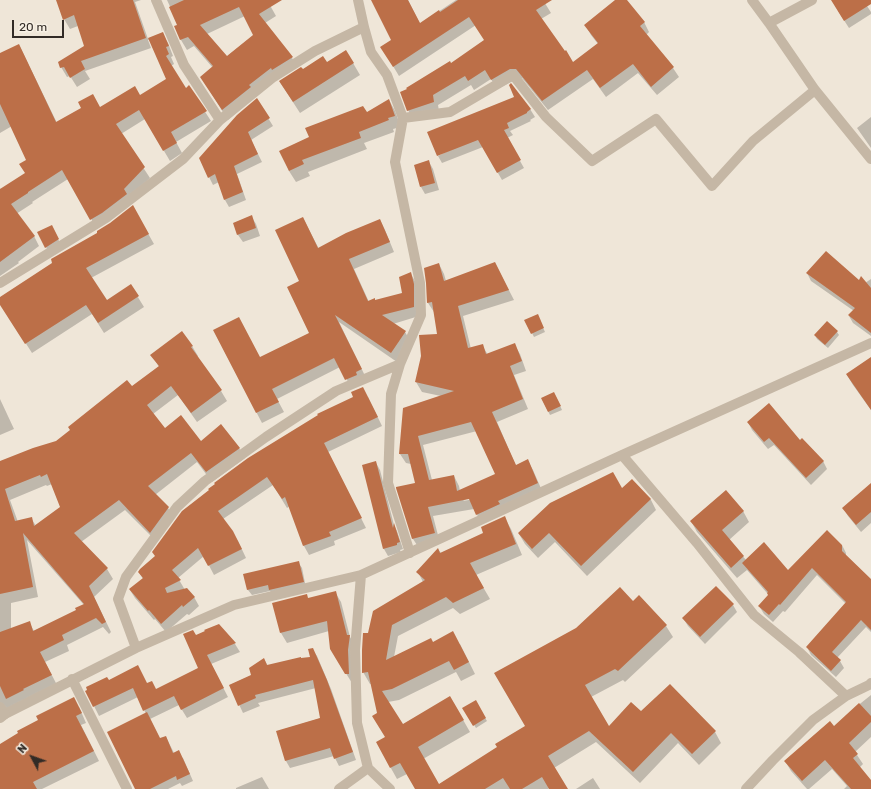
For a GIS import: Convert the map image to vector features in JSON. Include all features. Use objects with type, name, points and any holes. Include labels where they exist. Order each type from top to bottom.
[{"type":"street","points":[[156,0],[184,65],[220,120]]},
{"type":"street","points":[[358,0],[371,52],[387,76],[403,118],[395,162],[420,283],[421,315],[400,364],[391,394],[388,484],[410,553]]},
{"type":"street","points":[[752,0],[815,90],[871,160]]},
{"type":"street","points":[[769,23],[812,0]]},
{"type":"street","points":[[0,282],[106,218],[184,159],[220,120],[272,78],[315,51],[364,27]]},
{"type":"street","points":[[403,118],[450,112],[513,75],[546,117],[592,161],[656,119],[712,186],[753,141],[815,90]]},
{"type":"street","points":[[2,713],[136,648],[234,605],[361,575],[871,342]]},
{"type":"street","points":[[136,648],[118,599],[126,577],[177,507],[205,481],[266,437],[336,391],[400,364]]},
{"type":"street","points":[[622,455],[698,543],[754,615],[798,652],[846,696]]},
{"type":"street","points":[[361,575],[355,650],[358,723],[368,768],[390,789]]},
{"type":"street","points":[[72,679],[128,789]]},
{"type":"street","points":[[746,789],[813,720],[846,696],[871,683]]},
{"type":"street","points":[[339,789],[368,768]]},
{"type":"building","points":[[56,0],[133,0],[146,38],[81,61],[85,69],[70,78],[64,67],[60,68],[58,62],[84,46],[74,15],[63,20]]},
{"type":"building","points":[[184,0],[282,0],[259,14],[293,57],[272,70],[271,68],[249,85],[251,87],[222,110],[200,77],[213,66],[188,37],[180,40],[174,26],[177,25],[169,7]],"holes":[[[239,7],[253,35],[227,56],[200,25]]]},
{"type":"building","points":[[371,0],[408,0],[420,23],[439,10],[440,12],[458,0],[552,0],[536,10],[565,51],[566,50],[573,62],[598,43],[584,25],[615,0],[627,0],[645,22],[640,26],[674,67],[651,87],[633,64],[600,88],[587,70],[542,101],[516,69],[510,69],[491,80],[485,70],[468,81],[465,76],[433,95],[434,102],[407,111],[400,92],[450,61],[451,63],[484,40],[469,17],[393,67],[380,47],[391,40]]},
{"type":"building","points":[[831,0],[871,0],[871,4],[844,21]]},
{"type":"building","points":[[163,32],[169,46],[166,47],[169,54],[166,56],[186,88],[189,85],[207,111],[171,132],[177,143],[163,151],[139,110],[116,124],[145,167],[124,189],[127,194],[90,220],[62,170],[11,204],[35,236],[0,262],[0,189],[25,173],[19,164],[26,160],[0,104],[0,53],[19,44],[56,122],[81,108],[78,102],[93,94],[100,107],[135,86],[140,95],[166,79],[148,38]]},
{"type":"building","points":[[346,50],[354,63],[293,102],[279,81],[301,67],[303,69],[323,56],[327,62]]},
{"type":"building","points":[[511,83],[531,109],[527,113],[507,123],[509,128],[504,130],[521,160],[497,173],[478,140],[437,156],[427,132],[514,97],[509,85]]},
{"type":"building","points":[[257,98],[270,118],[248,132],[258,154],[234,166],[243,192],[224,200],[215,174],[208,178],[199,158],[237,115]]},
{"type":"building","points":[[389,99],[395,116],[388,118],[389,120],[359,132],[361,138],[302,160],[304,164],[289,171],[279,151],[309,137],[305,128],[363,106],[367,112]]},
{"type":"building","points":[[429,160],[435,183],[420,187],[414,165]]},
{"type":"building","points":[[133,205],[149,234],[86,268],[107,300],[131,284],[139,296],[98,323],[86,305],[25,344],[0,305],[0,297],[52,263],[51,259],[97,233],[97,231]]},
{"type":"building","points":[[252,215],[256,228],[237,235],[233,223]]},
{"type":"building","points":[[303,217],[318,248],[346,233],[380,219],[390,242],[349,259],[368,301],[375,298],[375,300],[402,293],[399,277],[411,272],[414,284],[414,307],[382,315],[406,331],[391,353],[335,315],[362,369],[356,372],[357,375],[345,380],[334,358],[272,389],[279,402],[256,413],[213,330],[239,317],[260,357],[309,333],[287,287],[299,281],[275,230]]},
{"type":"building","points":[[52,225],[59,239],[45,248],[37,232]]},
{"type":"building","points":[[826,251],[859,280],[861,276],[871,288],[871,333],[848,315],[855,308],[806,273]]},
{"type":"building","points":[[495,262],[509,290],[458,306],[468,348],[483,344],[486,354],[515,343],[522,361],[510,366],[523,399],[492,412],[516,465],[528,459],[538,483],[498,501],[500,504],[476,515],[469,499],[428,507],[435,533],[412,539],[396,488],[415,483],[408,454],[399,454],[403,408],[454,391],[415,382],[421,356],[419,335],[437,334],[432,302],[427,303],[424,268],[439,263],[444,281]],"holes":[[[471,422],[495,474],[457,491],[454,475],[429,480],[418,436]]]},
{"type":"building","points":[[538,314],[544,328],[531,334],[524,320]]},
{"type":"building","points":[[827,321],[838,331],[825,345],[814,335]]},
{"type":"building","points":[[182,331],[193,346],[191,347],[222,390],[191,413],[171,386],[147,405],[165,428],[181,415],[201,441],[221,424],[240,448],[206,472],[191,453],[148,486],[169,507],[150,533],[119,500],[74,533],[108,568],[89,586],[106,622],[102,624],[96,618],[62,635],[64,640],[40,652],[52,675],[6,699],[0,686],[0,632],[30,621],[33,631],[76,610],[75,608],[84,604],[23,533],[33,587],[0,594],[0,461],[56,441],[70,430],[68,427],[127,380],[132,386],[159,366],[150,355]],"holes":[[[47,474],[60,507],[34,526],[32,517],[15,521],[5,489],[40,475],[41,477]]]},
{"type":"building","points":[[871,357],[871,410],[846,374]]},
{"type":"building","points":[[363,387],[378,417],[324,443],[362,518],[329,532],[331,536],[303,546],[285,497],[282,499],[267,477],[218,511],[233,531],[242,549],[208,566],[198,548],[172,570],[181,580],[165,588],[167,593],[187,588],[195,597],[183,607],[182,605],[161,624],[129,589],[143,578],[138,572],[155,556],[152,552],[182,511],[209,490],[208,489],[215,484],[214,483],[248,458],[318,415],[317,414],[353,397],[351,392]]},
{"type":"building","points":[[554,392],[561,406],[548,412],[541,398]]},
{"type":"building","points":[[769,403],[800,440],[802,438],[824,461],[806,478],[769,438],[764,442],[747,422]]},
{"type":"building","points":[[376,461],[393,528],[394,523],[400,542],[397,543],[397,545],[383,549],[362,465]]},
{"type":"building","points":[[613,472],[622,488],[632,479],[651,499],[581,566],[549,533],[532,549],[518,533],[550,503]]},
{"type":"building","points":[[871,483],[871,512],[856,525],[842,508]]},
{"type":"building","points":[[726,490],[744,511],[722,530],[744,556],[731,568],[690,521]]},
{"type":"building","points":[[505,516],[516,544],[470,563],[484,588],[453,603],[446,597],[392,625],[386,660],[431,638],[433,642],[453,631],[469,662],[454,670],[449,661],[392,689],[382,691],[403,724],[450,696],[464,720],[418,747],[439,784],[497,747],[495,744],[525,726],[494,673],[576,628],[620,587],[633,601],[639,595],[667,625],[618,671],[615,669],[585,685],[609,726],[631,702],[641,711],[670,684],[716,731],[692,754],[671,733],[633,772],[589,731],[548,756],[568,789],[549,789],[542,777],[522,789],[510,789],[503,778],[485,789],[415,789],[400,763],[390,768],[376,742],[385,737],[372,716],[377,713],[368,672],[362,673],[363,633],[368,633],[373,611],[425,580],[416,572],[438,548],[440,553],[483,533],[481,527]]},
{"type":"building","points":[[827,530],[842,545],[842,551],[871,579],[871,630],[861,620],[832,652],[841,660],[831,671],[806,647],[846,602],[812,568],[780,605],[779,604],[769,615],[758,606],[768,595],[768,592],[742,563],[764,542],[788,570]]},
{"type":"building","points":[[299,561],[304,582],[269,590],[268,585],[247,590],[243,574]]},
{"type":"building","points":[[716,586],[734,604],[700,637],[682,618]]},
{"type":"building","points":[[336,591],[347,635],[350,635],[348,650],[349,674],[345,674],[330,649],[327,621],[280,633],[272,603],[307,594],[308,598]]},
{"type":"building","points":[[219,624],[236,643],[207,655],[224,688],[181,710],[174,696],[143,711],[133,688],[93,707],[85,691],[87,690],[86,687],[107,677],[109,680],[138,665],[147,683],[152,681],[156,689],[198,668],[183,634],[193,630],[196,635]]},
{"type":"building","points":[[313,648],[327,680],[353,752],[334,759],[330,748],[285,761],[276,731],[320,718],[313,680],[255,695],[256,698],[238,706],[229,685],[251,675],[249,668],[264,658],[267,665],[301,657],[310,657],[308,649]]},
{"type":"building","points":[[74,697],[82,713],[76,716],[94,751],[33,782],[37,789],[0,789],[0,744],[18,733],[17,731],[38,720],[36,716]]},
{"type":"building","points":[[476,700],[486,718],[473,726],[462,708]]},
{"type":"building","points":[[859,703],[871,716],[871,722],[849,743],[858,754],[853,758],[871,780],[871,789],[851,789],[825,760],[802,781],[784,761],[830,721],[834,726]]},
{"type":"building","points":[[147,712],[160,738],[166,736],[173,753],[179,750],[190,774],[177,780],[176,776],[150,789],[135,789],[107,732]]}]
